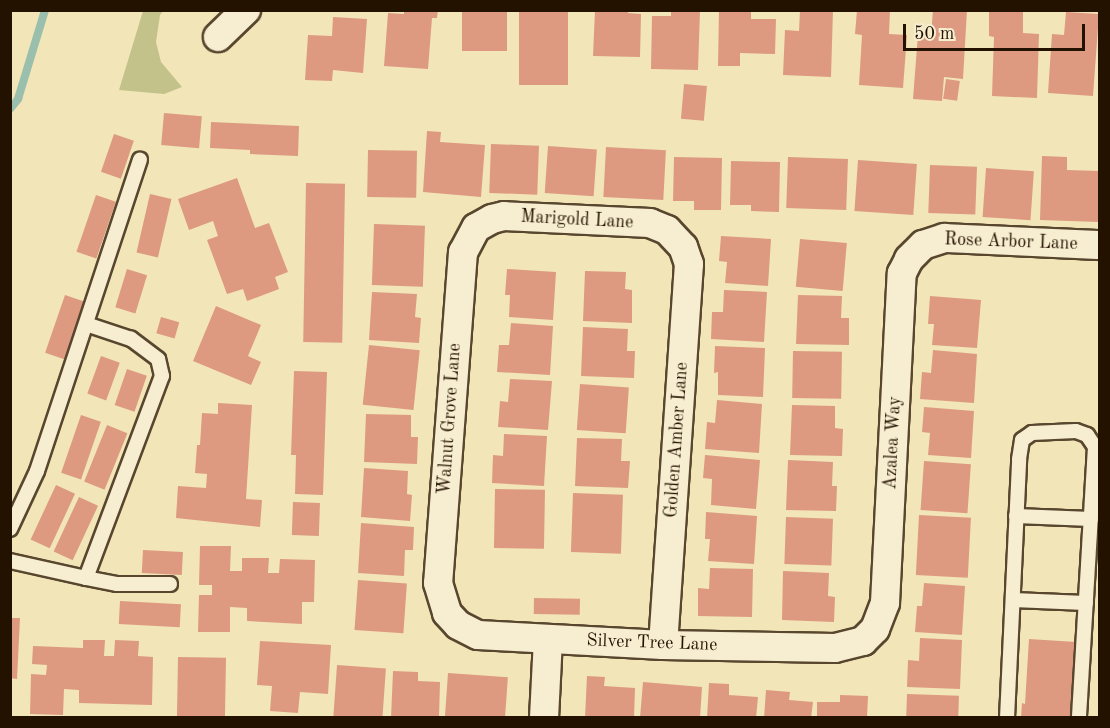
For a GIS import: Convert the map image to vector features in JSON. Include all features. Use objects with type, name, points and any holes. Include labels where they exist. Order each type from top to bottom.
[{"type":"street","points":[[218,37],[246,10]]},
{"type":"street","name":"Marigold Lane","points":[[476,228],[492,219],[504,216],[650,223],[667,230],[677,238]]},
{"type":"street","name":"Walnut Grove Lane","points":[[447,613],[438,584],[461,276],[463,252],[476,228]]},
{"type":"street","name":"Golden Amber Lane","points":[[663,645],[689,264],[677,238]]},
{"type":"street","name":"Rose Arbor Lane","points":[[923,245],[945,238],[1100,245]]},
{"type":"street","name":"Azalea Way","points":[[863,640],[875,629],[885,603],[902,273],[909,259],[923,245]]},
{"type":"street","name":"Silver Tree Lane","points":[[447,613],[458,625],[478,635],[548,640],[835,648],[863,640]]},
{"type":"street","points":[[544,717],[548,640]]},
{"type":"lane","points":[[10,529],[37,471],[140,160]]},
{"type":"lane","points":[[86,324],[131,339],[158,359],[162,376],[86,578]]},
{"type":"lane","points":[[1007,717],[1016,516],[1022,440],[1032,433],[1076,431],[1087,435],[1095,447],[1079,717]]},
{"type":"lane","points":[[1016,516],[1091,519]]},
{"type":"lane","points":[[10,561],[117,584],[170,584]]},
{"type":"lane","points":[[1013,600],[1086,603]]},
{"type":"green space","points":[[143,11],[163,11],[160,15],[156,42],[161,62],[182,87],[164,94],[119,90]]},
{"type":"building","points":[[404,10],[438,10],[437,18],[432,18],[428,69],[384,66],[388,13],[404,14]]},
{"type":"building","points":[[462,10],[507,10],[507,51],[462,51]]},
{"type":"building","points":[[519,10],[568,10],[568,85],[519,85]]},
{"type":"building","points":[[595,10],[628,10],[628,13],[641,14],[640,57],[593,56]]},
{"type":"building","points":[[671,10],[700,10],[698,70],[651,69],[652,16],[671,16]]},
{"type":"building","points":[[719,10],[751,10],[751,19],[776,19],[775,54],[740,53],[740,66],[718,66]]},
{"type":"building","points":[[800,10],[833,10],[831,77],[783,75],[785,30],[799,31]]},
{"type":"building","points":[[857,10],[890,10],[889,34],[907,35],[903,88],[859,85],[862,35],[855,34]]},
{"type":"building","points":[[933,10],[967,10],[963,79],[944,77],[942,101],[913,99],[918,34],[931,35]]},
{"type":"building","points":[[989,10],[1023,10],[1023,33],[1039,34],[1037,98],[992,96],[994,37],[989,36]]},
{"type":"building","points":[[1066,12],[1099,14],[1093,96],[1048,93],[1052,34],[1064,35]]},
{"type":"building","points":[[333,17],[367,19],[363,73],[333,70],[332,81],[305,80],[308,35],[332,36]]},
{"type":"building","points":[[946,79],[960,81],[957,101],[943,99]]},
{"type":"building","points":[[684,84],[707,86],[704,121],[681,119]]},
{"type":"building","points":[[164,113],[202,116],[199,148],[161,145]]},
{"type":"building","points":[[211,122],[299,126],[298,156],[250,154],[250,150],[210,148]]},
{"type":"building","points":[[427,131],[441,132],[440,142],[485,145],[481,197],[423,192]]},
{"type":"building","points":[[114,134],[134,141],[121,179],[101,172]]},
{"type":"building","points":[[491,144],[539,146],[537,195],[489,193]]},
{"type":"building","points":[[548,146],[597,149],[594,196],[545,193]]},
{"type":"building","points":[[606,147],[666,150],[663,200],[603,197]]},
{"type":"building","points":[[368,150],[417,151],[416,198],[367,197]]},
{"type":"building","points":[[1042,156],[1067,157],[1067,170],[1100,171],[1099,222],[1040,220]]},
{"type":"building","points":[[674,157],[722,158],[721,210],[694,210],[694,201],[673,201]]},
{"type":"building","points":[[788,157],[848,159],[846,210],[786,208]]},
{"type":"building","points":[[858,160],[917,164],[913,215],[854,211]]},
{"type":"building","points":[[731,161],[780,162],[779,212],[751,211],[751,205],[730,205]]},
{"type":"building","points":[[930,165],[977,167],[975,215],[928,213]]},
{"type":"building","points":[[986,168],[1034,171],[1030,220],[983,217]]},
{"type":"building","points":[[237,178],[255,228],[269,223],[288,272],[275,277],[279,289],[247,301],[243,289],[227,294],[207,240],[218,236],[213,221],[189,230],[178,199]]},
{"type":"building","points":[[306,183],[345,184],[342,343],[303,342]]},
{"type":"building","points":[[150,194],[171,199],[158,257],[137,252]]},
{"type":"building","points":[[96,195],[116,202],[96,259],[76,252]]},
{"type":"building","points":[[374,224],[425,226],[423,287],[372,285]]},
{"type":"building","points":[[721,236],[771,239],[768,286],[725,283],[727,262],[719,261]]},
{"type":"building","points":[[800,239],[847,243],[843,291],[796,287]]},
{"type":"building","points":[[127,269],[147,275],[135,313],[115,307]]},
{"type":"building","points":[[507,269],[556,272],[553,320],[509,317],[510,295],[505,295]]},
{"type":"building","points":[[585,271],[626,272],[625,289],[632,290],[632,323],[583,321]]},
{"type":"building","points":[[724,290],[767,292],[764,342],[711,339],[712,312],[723,312]]},
{"type":"building","points":[[372,292],[417,294],[415,317],[421,318],[419,343],[369,340]]},
{"type":"building","points":[[65,295],[85,302],[65,360],[45,353]]},
{"type":"building","points":[[798,295],[842,296],[841,318],[849,318],[849,345],[796,344]]},
{"type":"building","points":[[930,296],[981,300],[977,348],[932,345],[934,324],[928,324]]},
{"type":"building","points":[[216,306],[261,325],[248,356],[261,362],[251,385],[193,361]]},
{"type":"building","points":[[161,317],[179,322],[175,339],[156,333]]},
{"type":"building","points":[[511,323],[553,326],[550,375],[497,372],[499,345],[509,345]]},
{"type":"building","points":[[583,327],[628,329],[627,351],[635,351],[634,378],[581,376]]},
{"type":"building","points":[[369,345],[420,350],[413,410],[363,405]]},
{"type":"building","points":[[715,346],[765,348],[763,397],[718,395],[718,372],[714,373]]},
{"type":"building","points":[[933,350],[977,354],[974,403],[920,399],[922,372],[931,373]]},
{"type":"building","points":[[793,351],[842,352],[841,399],[792,398]]},
{"type":"building","points":[[101,356],[120,363],[106,400],[87,394]]},
{"type":"building","points":[[127,369],[147,376],[134,412],[115,405]]},
{"type":"building","points":[[294,371],[327,372],[323,495],[295,494],[296,455],[291,455]]},
{"type":"building","points":[[510,379],[552,381],[548,430],[498,427],[500,401],[508,402]]},
{"type":"building","points":[[580,384],[629,387],[626,433],[577,430]]},
{"type":"building","points":[[717,400],[762,404],[759,453],[705,449],[707,422],[715,423]]},
{"type":"building","points":[[218,403],[252,405],[246,499],[262,500],[260,527],[176,518],[178,486],[206,488],[207,474],[195,473],[197,445],[200,445],[202,413],[218,414]]},
{"type":"building","points":[[792,405],[835,406],[835,428],[843,429],[842,456],[790,455]]},
{"type":"building","points":[[924,407],[974,411],[971,458],[928,455],[930,433],[922,432]]},
{"type":"building","points":[[366,414],[411,415],[411,437],[418,437],[417,464],[364,462]]},
{"type":"building","points":[[81,415],[101,422],[81,480],[61,473]]},
{"type":"building","points":[[107,425],[127,433],[105,490],[84,482]]},
{"type":"building","points":[[504,434],[547,436],[544,486],[492,483],[493,455],[503,456]]},
{"type":"building","points":[[577,438],[622,439],[621,461],[630,461],[628,488],[575,486]]},
{"type":"building","points":[[705,455],[760,460],[756,509],[711,505],[712,479],[703,478]]},
{"type":"building","points":[[788,460],[833,462],[832,486],[837,486],[836,511],[786,510]]},
{"type":"building","points":[[924,461],[971,464],[967,513],[921,510]]},
{"type":"building","points":[[364,468],[408,471],[407,494],[412,495],[410,521],[361,517]]},
{"type":"building","points":[[56,485],[75,494],[50,548],[31,539]]},
{"type":"building","points":[[495,489],[545,490],[544,549],[494,548]]},
{"type":"building","points":[[573,493],[623,495],[621,554],[571,552]]},
{"type":"building","points":[[79,497],[98,506],[73,560],[54,551]]},
{"type":"building","points":[[293,502],[320,503],[319,536],[292,535]]},
{"type":"building","points":[[706,512],[757,516],[754,564],[708,561],[710,539],[705,539]]},
{"type":"building","points":[[919,515],[971,518],[968,578],[916,575]]},
{"type":"building","points":[[786,517],[833,519],[831,566],[784,564]]},
{"type":"building","points":[[361,523],[414,527],[413,550],[405,550],[404,576],[358,573]]},
{"type":"building","points":[[200,546],[231,546],[230,571],[242,571],[242,558],[269,558],[268,573],[279,573],[280,559],[315,560],[314,602],[302,602],[302,624],[247,621],[247,608],[230,607],[230,632],[198,632],[199,595],[212,595],[212,585],[199,585]]},
{"type":"building","points":[[143,550],[183,552],[182,575],[142,573]]},
{"type":"building","points":[[710,568],[753,569],[752,617],[698,616],[698,588],[709,589]]},
{"type":"building","points":[[783,571],[829,573],[828,596],[835,597],[834,622],[782,620]]},
{"type":"building","points":[[358,580],[407,583],[403,633],[355,630]]},
{"type":"building","points":[[924,583],[965,586],[962,635],[915,632],[917,606],[922,606]]},
{"type":"building","points":[[534,598],[580,599],[580,615],[534,614]]},
{"type":"building","points":[[120,601],[181,604],[180,627],[119,624]]},
{"type":"building","points":[[10,618],[20,618],[17,679],[10,678]]},
{"type":"building","points":[[920,638],[962,640],[960,689],[907,687],[908,660],[919,661]]},
{"type":"building","points":[[1029,639],[1076,642],[1073,706],[1076,706],[1076,718],[1021,718],[1022,703],[1025,704]]},
{"type":"building","points":[[83,640],[105,640],[104,656],[114,656],[115,640],[139,641],[138,656],[153,657],[152,705],[79,703],[79,690],[64,689],[63,715],[30,714],[31,674],[46,675],[47,665],[32,664],[33,646],[83,648]]},
{"type":"building","points":[[260,641],[331,645],[328,694],[300,692],[298,713],[270,711],[272,686],[257,685]]},
{"type":"building","points":[[178,657],[226,658],[225,718],[177,718]]},
{"type":"building","points":[[337,665],[386,668],[382,718],[333,718]]},
{"type":"building","points":[[393,671],[418,672],[418,681],[440,682],[439,718],[391,718]]},
{"type":"building","points":[[448,673],[508,677],[505,718],[445,718]]},
{"type":"building","points":[[587,676],[605,677],[604,686],[635,688],[634,718],[585,718]]},
{"type":"building","points":[[643,682],[702,687],[700,718],[640,718]]},
{"type":"building","points":[[709,683],[729,684],[729,695],[758,697],[756,718],[707,718]]},
{"type":"building","points":[[766,690],[790,692],[789,700],[813,702],[811,718],[764,718]]},
{"type":"building","points":[[907,694],[959,696],[958,718],[906,718]]},
{"type":"building","points":[[840,695],[868,696],[867,718],[817,718],[817,702],[840,702]]},
{"type":"waterway","points":[[10,109],[18,99],[45,10]]}]
